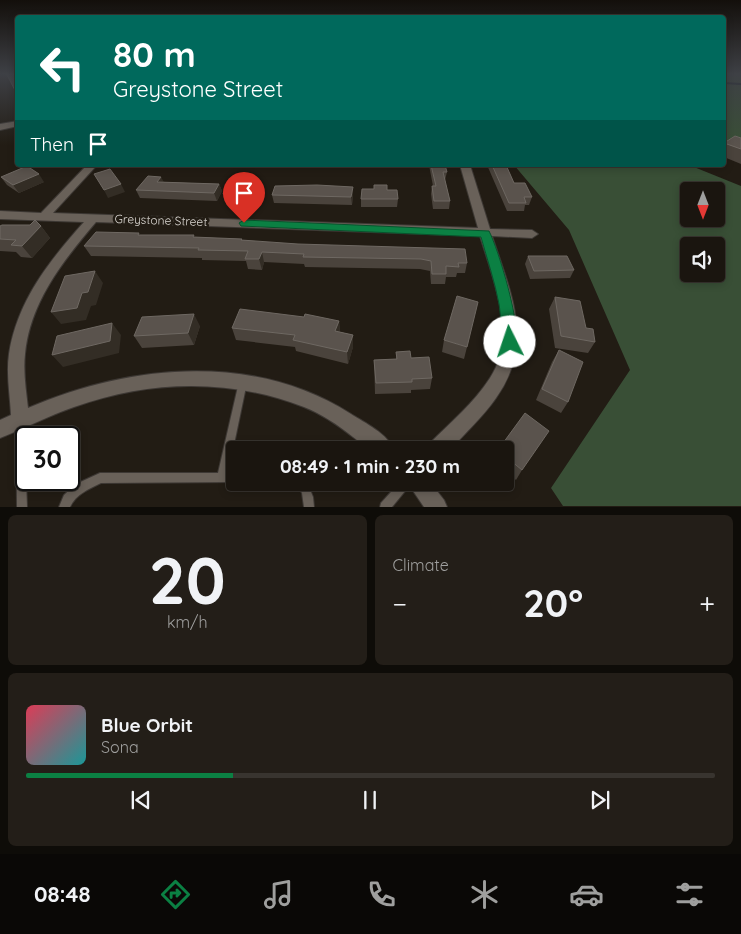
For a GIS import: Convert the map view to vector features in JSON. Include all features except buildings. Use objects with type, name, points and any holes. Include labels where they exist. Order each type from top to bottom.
[{"type":"street","points":[[0,127],[15,123]]},
{"type":"street","points":[[44,216],[90,167]]},
{"type":"street","points":[[445,441],[496,384],[504,370],[508,356],[510,328],[505,302],[465,167]]},
{"type":"street","name":"Greystone Street","points":[[0,215],[485,234],[532,234]]},
{"type":"street","points":[[20,419],[17,356],[26,313],[48,274],[64,251],[93,218]]},
{"type":"street","points":[[0,429],[20,419],[88,394],[150,380],[207,377],[244,381],[287,392],[313,402],[338,415],[373,441]]},
{"type":"street","points":[[424,491],[437,506]]},
{"type":"lane","points":[[222,478],[244,381]]},
{"type":"lane","points":[[20,419],[22,506]]},
{"type":"lane","points":[[64,506],[68,499],[80,488],[100,478],[226,478]]},
{"type":"lane","points":[[305,491],[310,502],[309,506]]},
{"type":"lane","points":[[385,506],[399,491]]},
{"type":"green space","points":[[726,98],[741,98],[741,150],[726,149]]},
{"type":"green space","points":[[516,167],[694,167],[741,186],[741,506],[563,506],[551,488],[630,370],[569,230]]},
{"type":"route","points":[[244,223],[485,234],[505,302],[510,328],[510,342]]}]
